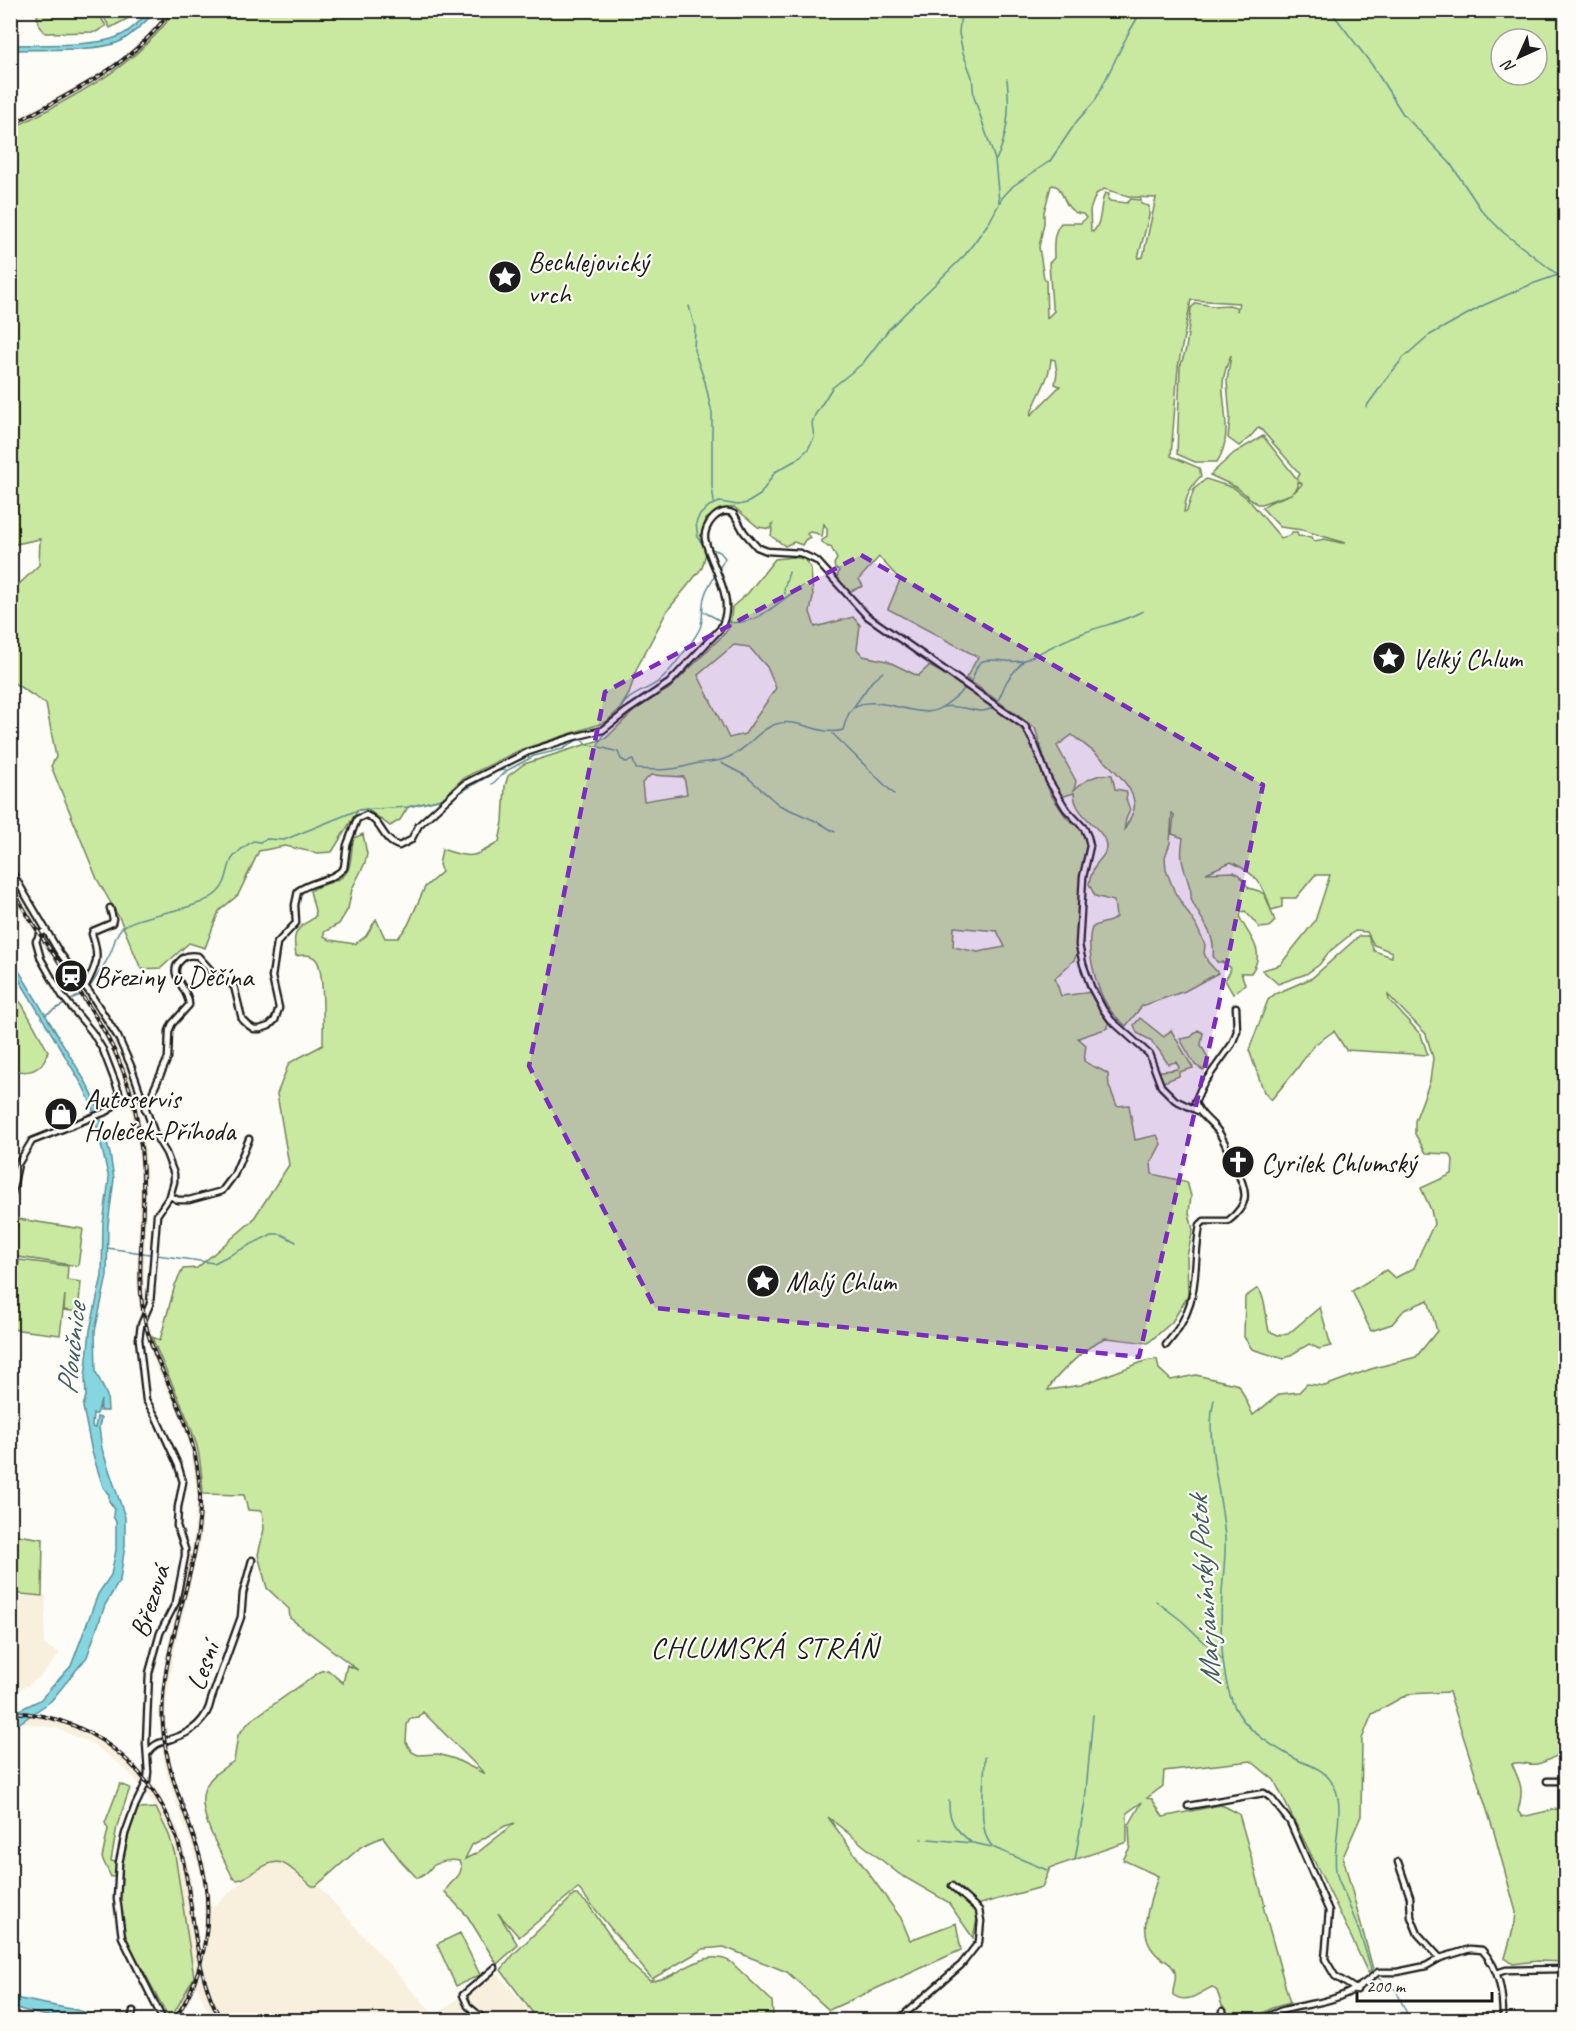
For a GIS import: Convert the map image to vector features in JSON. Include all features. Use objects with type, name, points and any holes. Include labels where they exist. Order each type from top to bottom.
[{"type":"main road","points":[[1407,2020],[1426,2020]]},
{"type":"street","points":[[145,1109],[168,1058],[169,1032],[172,1024],[189,1005],[187,992],[176,977],[176,965],[181,959],[186,956],[198,956],[214,975],[234,986],[242,1019],[248,1025],[254,1029],[269,1026],[278,1015],[279,1008],[272,977],[277,943],[296,923],[298,891],[308,884],[331,878],[344,868],[347,845],[357,819],[366,815],[373,818],[387,840],[394,845],[404,845],[411,840],[419,825],[464,784],[528,752],[603,730],[669,683],[720,629],[725,618],[723,588],[705,539],[709,523],[717,515],[730,511],[750,541],[757,547],[767,551],[800,553],[816,561],[867,616],[1025,726],[1057,796],[1084,828],[1090,846],[1083,877],[1079,945],[1091,987],[1111,1020],[1149,1054],[1161,1086],[1175,1100],[1198,1111],[1218,1130],[1244,1185],[1246,1196],[1242,1208],[1228,1221],[1204,1221],[1200,1225],[1191,1307],[1184,1324],[1166,1345]]},
{"type":"street","points":[[10,869],[46,930],[118,1037],[155,1135],[172,1166],[174,1182],[170,1196],[178,1200],[189,1200],[222,1191],[234,1175],[249,1139]]},
{"type":"street","points":[[85,987],[92,974],[98,952],[92,933],[112,923],[110,908]]},
{"type":"street","points":[[10,1202],[18,1164],[30,1144],[38,1138],[108,1111],[117,1102],[117,1086],[98,1041],[68,1003],[46,968],[38,950],[37,937],[46,930]]},
{"type":"street","points":[[1187,1107],[1195,1102],[1202,1086],[1232,1044],[1237,1031],[1236,1007]]},
{"type":"street","points":[[1195,1102],[1198,1111]]},
{"type":"street","points":[[10,1165],[18,1164]]},
{"type":"street","points":[[10,1172],[14,1180]]},
{"type":"street","name":"Březová","points":[[163,2020],[122,1937],[117,1899],[119,1863],[125,1834],[147,1781],[149,1673],[160,1634],[176,1602],[185,1557],[185,1549],[177,1526],[183,1482],[178,1465],[146,1400],[139,1339],[141,1325],[150,1304],[157,1215],[170,1196]]},
{"type":"street","name":"Lesní","points":[[147,1754],[159,1742],[171,1740],[190,1731],[204,1719],[209,1711],[241,1617],[243,1593],[252,1560]]},
{"type":"street","points":[[1547,1781],[1566,1781]]},
{"type":"street","points":[[1188,1806],[1264,1793],[1271,1798],[1290,1822],[1329,1911],[1325,1959],[1335,1976],[1357,1990]]},
{"type":"street","points":[[1398,1862],[1410,1897],[1411,1917],[1418,1934],[1440,1958]]},
{"type":"street","points":[[898,2020],[961,1965],[979,1942],[981,1921],[979,1910],[952,1886]]},
{"type":"street","points":[[1263,2020],[1284,2009],[1314,2004],[1357,1990],[1378,1972],[1397,1972],[1426,1966],[1440,1958],[1470,1949],[1482,1950],[1497,1973],[1503,1999],[1503,2020]]},
{"type":"street","points":[[485,2020],[468,2006],[463,1995],[495,1968]]},
{"type":"street","points":[[1497,1973],[1506,1970],[1566,1969]]},
{"type":"street","points":[[131,2020],[133,2011]]},
{"type":"street","points":[[1223,2011],[1225,2020]]},
{"type":"highlighted area","points":[[861,555],[1263,785],[1217,1013],[1139,1357],[655,1308],[529,1066],[605,692]]},
{"type":"shaded area","points":[[167,11],[175,11],[156,36],[127,63],[96,84],[11,130],[10,122],[92,78],[123,57],[150,32]]},
{"type":"shaded area","points":[[10,877],[35,921],[107,1026],[131,1080],[138,1107],[146,1152],[147,1174],[144,1285],[147,1317],[160,1360],[191,1427],[199,1454],[202,1476],[201,1538],[173,1656],[165,1713],[176,1783],[205,1864],[212,1908],[261,1867],[279,1861],[312,1886],[318,1885],[435,2016],[460,1997],[462,1999],[494,1970],[530,2011],[529,2016],[523,2020],[212,2020],[197,1987],[178,2020],[170,2020],[194,1977],[175,1855],[160,1815],[134,1778],[93,1744],[56,1728],[11,1721],[11,1710],[60,1718],[98,1735],[142,1771],[158,1791],[179,1831],[190,1874],[200,1951],[204,1924],[204,1891],[199,1866],[164,1763],[159,1713],[166,1655],[194,1537],[197,1494],[189,1444],[179,1414],[154,1363],[141,1319],[137,1285],[140,1174],[136,1130],[124,1082],[104,1034],[21,912],[11,892]]},
{"type":"shaded area","points":[[14,1596],[46,1596],[44,1645],[60,1653],[39,1678],[11,1695],[10,1611],[14,1611]]},
{"type":"green space","points":[[100,10],[142,10],[142,11],[110,28]]},
{"type":"green space","points":[[45,11],[97,11],[106,26],[96,32],[45,33],[39,25],[37,15]]},
{"type":"green space","points":[[175,11],[1565,11],[1566,1751],[1537,1764],[1512,1764],[1521,1787],[1518,1811],[1522,1817],[1565,1807],[1565,1962],[1538,1961],[1513,1964],[1505,1958],[1516,1912],[1494,1832],[1449,1692],[1408,1694],[1372,1714],[1362,1739],[1361,1816],[1343,1857],[1373,1969],[1368,1973],[1274,1780],[1251,1761],[1164,1771],[1163,1786],[1147,1798],[1152,1799],[1163,1817],[1220,1805],[1239,1814],[1290,2003],[1272,2008],[1251,2020],[1227,2020],[1217,1991],[1212,1987],[1189,1998],[1178,1998],[1173,1995],[1174,1969],[1155,1953],[1146,1936],[1149,1905],[1158,1876],[1123,1860],[1130,1847],[1129,1825],[1142,1802],[1127,1813],[1127,1842],[1050,1868],[1042,1887],[980,1904],[973,1938],[948,1902],[899,1874],[828,1817],[901,1918],[910,1940],[956,1923],[961,1950],[829,2010],[787,1972],[724,1947],[703,1949],[652,1979],[578,1888],[519,1937],[498,1913],[518,1945],[497,1964],[468,1917],[445,1892],[461,1870],[459,1861],[450,1860],[439,1863],[417,1878],[383,1837],[362,1846],[316,1886],[312,1886],[285,1864],[278,1862],[265,1866],[242,1879],[233,1878],[206,1819],[203,1796],[206,1786],[212,1778],[234,1761],[238,1735],[250,1721],[321,1671],[328,1670],[343,1683],[347,1665],[358,1670],[290,1618],[289,1609],[267,1588],[258,1555],[264,1529],[262,1511],[248,1510],[244,1495],[203,1494],[196,1443],[152,1337],[160,1340],[175,1285],[183,1269],[197,1268],[252,1221],[289,1165],[277,1094],[289,1063],[323,1045],[320,967],[313,957],[296,956],[295,946],[297,931],[316,915],[310,891],[338,880],[346,873],[354,838],[363,834],[367,854],[352,889],[348,909],[339,924],[324,932],[324,936],[330,940],[355,944],[366,936],[376,919],[385,938],[398,938],[408,925],[425,887],[442,872],[439,865],[442,849],[472,855],[499,842],[508,776],[524,764],[606,738],[637,708],[669,689],[725,633],[730,626],[732,607],[748,593],[775,559],[793,557],[804,559],[811,568],[813,597],[810,612],[815,627],[853,617],[860,625],[857,649],[863,656],[887,661],[918,676],[929,666],[952,678],[1015,722],[1027,735],[1051,795],[1066,817],[1080,829],[1088,844],[1081,874],[1078,952],[1074,960],[1055,978],[1061,996],[1092,992],[1108,1020],[1108,1028],[1078,1038],[1086,1045],[1084,1061],[1108,1074],[1109,1086],[1117,1106],[1129,1105],[1135,1140],[1157,1135],[1161,1144],[1151,1163],[1152,1174],[1187,1182],[1191,1196],[1189,1213],[1193,1230],[1187,1256],[1188,1296],[1172,1322],[1148,1343],[1106,1338],[1099,1341],[1057,1377],[1048,1390],[1081,1385],[1145,1361],[1157,1359],[1159,1369],[1171,1380],[1196,1375],[1239,1385],[1253,1415],[1280,1394],[1299,1392],[1307,1384],[1325,1386],[1371,1369],[1416,1357],[1437,1331],[1428,1300],[1404,1310],[1392,1324],[1371,1331],[1352,1291],[1386,1270],[1395,1278],[1414,1268],[1434,1224],[1431,1210],[1421,1188],[1452,1174],[1453,1160],[1450,1154],[1426,1153],[1415,1134],[1415,1121],[1430,1081],[1433,1058],[1426,1034],[1388,995],[1389,1000],[1421,1035],[1428,1055],[1346,1050],[1334,1031],[1314,1045],[1271,1100],[1264,1092],[1249,1050],[1268,1000],[1275,994],[1312,978],[1359,936],[1368,936],[1374,951],[1392,957],[1392,952],[1374,945],[1367,932],[1355,931],[1329,952],[1319,965],[1306,974],[1278,984],[1262,970],[1280,965],[1315,921],[1330,875],[1315,875],[1296,898],[1282,898],[1282,907],[1271,910],[1262,886],[1239,866],[1231,862],[1206,873],[1234,872],[1239,875],[1249,888],[1265,895],[1275,921],[1269,927],[1260,928],[1245,911],[1241,912],[1240,918],[1255,944],[1257,958],[1251,973],[1241,973],[1245,984],[1233,994],[1225,980],[1230,967],[1217,962],[1213,956],[1210,934],[1191,899],[1191,890],[1182,859],[1183,838],[1172,834],[1174,815],[1172,813],[1170,843],[1165,857],[1166,870],[1175,893],[1196,925],[1205,945],[1204,953],[1208,962],[1218,973],[1185,991],[1142,1006],[1126,1026],[1111,1011],[1103,998],[1091,956],[1092,928],[1116,917],[1114,901],[1095,896],[1089,884],[1096,864],[1105,853],[1105,840],[1079,809],[1074,793],[1061,797],[1051,779],[1035,728],[966,678],[978,657],[888,609],[900,580],[879,557],[859,579],[863,586],[848,592],[837,578],[839,570],[835,569],[834,564],[837,559],[831,547],[821,541],[827,537],[824,524],[822,537],[809,532],[807,534],[810,537],[802,545],[794,542],[785,546],[771,536],[773,523],[770,529],[758,527],[734,507],[718,511],[706,519],[702,536],[706,553],[702,568],[667,611],[637,668],[629,694],[620,709],[606,722],[520,750],[463,778],[442,799],[408,807],[400,820],[390,826],[367,809],[358,810],[332,852],[317,853],[285,846],[259,851],[238,895],[219,911],[205,948],[189,943],[161,968],[141,969],[120,919],[97,879],[51,766],[56,757],[46,704],[11,681],[11,592],[39,565],[40,539],[11,545],[10,130],[79,93],[121,66],[140,50]],"holes":[[[1051,186],[1058,187],[1067,205],[1086,218],[1081,223],[1061,223],[1056,231],[1054,258],[1049,263],[1054,311],[1047,318],[1046,280],[1039,247],[1044,212]],[[1104,189],[1132,197],[1156,198],[1143,257],[1138,258],[1149,216],[1149,206],[1141,204],[1141,200],[1131,199],[1127,203],[1110,201],[1109,194],[1105,193],[1100,218],[1093,232],[1091,231],[1090,210],[1096,194]],[[1191,300],[1239,303],[1237,311],[1236,307],[1229,305],[1213,306],[1196,303],[1191,308],[1186,349],[1180,367],[1177,454],[1195,462],[1217,462],[1226,437],[1223,383],[1231,355],[1227,381],[1230,417],[1228,438],[1239,446],[1259,427],[1300,474],[1297,479],[1263,436],[1234,453],[1210,475],[1236,487],[1257,504],[1291,494],[1272,501],[1262,508],[1280,527],[1302,530],[1346,543],[1325,539],[1314,541],[1312,537],[1298,536],[1297,532],[1281,538],[1248,499],[1234,488],[1206,479],[1194,489],[1187,511],[1184,512],[1189,492],[1201,476],[1199,468],[1171,456],[1178,367]],[[1051,359],[1055,360],[1057,373],[1055,384],[1060,386],[1030,416]],[[1298,481],[1302,484],[1291,494],[1298,487]],[[734,645],[749,647],[767,667],[776,688],[745,734],[729,738],[698,675]],[[1072,735],[1112,768],[1129,788],[1134,799],[1134,809],[1124,831],[1130,810],[1126,799],[1127,794],[1126,791],[1115,789],[1112,775],[1096,776],[1074,790],[1076,781],[1057,746]],[[651,775],[684,777],[687,794],[644,801],[642,783]],[[954,927],[997,931],[1005,947],[978,952],[953,947]],[[423,1712],[485,1774],[455,1759],[438,1754],[418,1755],[412,1752],[406,1743],[407,1725],[410,1719],[419,1718]],[[515,1823],[477,1853],[465,1859],[472,1845],[505,1826]]]},
{"type":"green space","points":[[11,998],[22,1004],[48,1051],[41,1065],[30,1071],[17,1070],[11,1064]]},
{"type":"green space","points":[[1140,1018],[1164,1037],[1171,1030],[1193,1068],[1179,1072],[1179,1076],[1161,1083],[1157,1072],[1179,1068],[1176,1062],[1168,1064],[1152,1041],[1137,1033],[1134,1025]]},
{"type":"green space","points":[[1198,1030],[1203,1033],[1201,1045],[1209,1062],[1208,1068],[1203,1070],[1195,1065],[1180,1039],[1191,1037]]},
{"type":"green space","points":[[18,1219],[83,1229],[78,1266],[12,1256]]},
{"type":"green space","points":[[19,1260],[68,1266],[67,1280],[81,1282],[78,1312],[64,1310],[65,1295],[60,1335],[11,1329]]},
{"type":"green space","points":[[1258,1288],[1264,1303],[1269,1331],[1278,1335],[1288,1334],[1320,1307],[1331,1346],[1319,1349],[1309,1344],[1284,1359],[1252,1349],[1244,1337],[1245,1297]]},
{"type":"green space","points":[[11,1534],[43,1539],[42,1596],[11,1593]]},
{"type":"green space","points":[[120,1784],[130,1788],[117,1826],[111,1861],[116,1862],[117,1876],[111,1877],[102,1858],[108,1829],[105,1823]]},
{"type":"green space","points":[[156,1808],[169,1835],[175,1855],[194,1977],[170,2020],[124,1935],[119,1901],[124,1850],[137,1809]]},
{"type":"green space","points":[[574,1895],[588,1904],[629,1963],[650,1981],[671,1975],[700,1961],[720,1958],[731,1962],[772,2001],[773,2016],[784,2020],[528,2020],[532,2012],[501,1970],[514,1954]]},
{"type":"green space","points":[[460,1933],[480,1975],[456,1986],[437,1944]]},
{"type":"water","points":[[149,11],[156,11],[131,34],[112,45],[52,50],[11,50],[11,45],[80,44],[107,40],[126,32]]},
{"type":"water","points":[[10,956],[87,1084],[97,1104],[110,1154],[114,1179],[108,1224],[107,1276],[95,1331],[96,1372],[107,1396],[108,1411],[100,1411],[101,1400],[97,1414],[93,1414],[92,1427],[95,1428],[97,1417],[101,1418],[99,1427],[102,1449],[125,1517],[125,1545],[120,1580],[105,1605],[87,1657],[51,1701],[11,1729],[11,1714],[40,1700],[71,1666],[98,1594],[111,1575],[116,1550],[116,1522],[113,1516],[114,1508],[103,1487],[92,1452],[83,1407],[86,1396],[85,1378],[90,1330],[102,1276],[103,1224],[109,1179],[92,1106],[83,1086],[11,966]]},
{"type":"water","points":[[11,1994],[20,1999],[81,2011],[102,2020],[56,2018],[22,2010],[11,2006]]},
{"type":"waterway","points":[[961,10],[959,33],[963,53],[972,77],[974,97],[995,160],[999,202]]},
{"type":"waterway","points":[[704,546],[698,538],[696,523],[699,516],[709,506],[720,502],[738,505],[747,503],[760,495],[775,472],[798,459],[808,449],[814,438],[812,423],[815,415],[832,388],[863,363],[889,329],[965,255],[990,221],[1002,198],[1013,186],[1050,161],[1077,121],[1095,101],[1142,10]]},
{"type":"waterway","points":[[1330,10],[1372,65],[1403,114],[1450,163],[1482,211],[1504,233],[1558,275],[1566,275]]},
{"type":"waterway","points":[[996,160],[1007,120],[1007,79]]},
{"type":"waterway","points":[[1366,407],[1404,357],[1428,336],[1484,305],[1558,275]]},
{"type":"waterway","points":[[689,306],[695,328],[694,350],[712,413],[714,502]]},
{"type":"waterway","points":[[709,548],[720,552],[725,558],[718,571]]},
{"type":"waterway","points":[[785,594],[784,589],[789,572]]},
{"type":"waterway","points":[[619,714],[626,701],[664,677],[694,639],[701,625],[704,597],[715,575]]},
{"type":"waterway","points":[[726,622],[738,623],[758,617],[803,586]]},
{"type":"waterway","points":[[600,747],[618,752],[621,759],[626,762],[633,760],[636,769],[668,770],[726,758],[740,751],[770,726],[776,724],[793,723],[826,731],[843,730],[850,711],[860,704],[880,703],[924,712],[933,711],[963,691],[972,680],[980,662],[1025,660],[1061,642],[1143,611]]},
{"type":"waterway","points":[[704,612],[721,621]]},
{"type":"waterway","points":[[942,707],[979,711],[990,709],[997,702],[1008,680],[1023,661]]},
{"type":"waterway","points":[[853,708],[872,681],[883,672]]},
{"type":"waterway","points":[[456,795],[497,771],[508,770],[534,756],[563,749],[577,740],[598,746],[605,732],[617,722]]},
{"type":"waterway","points":[[833,734],[894,794]]},
{"type":"waterway","points":[[721,763],[746,776],[779,805],[835,832]]},
{"type":"waterway","points":[[492,784],[507,771]]},
{"type":"waterway","points":[[90,987],[109,956],[120,930],[127,924],[138,920],[181,909],[208,899],[221,888],[234,856],[253,841],[284,840],[358,810],[408,807],[446,798]]},
{"type":"waterway","points":[[45,1015],[80,995]]},
{"type":"waterway","points":[[107,1248],[214,1263],[272,1234],[281,1234],[296,1242]]},
{"type":"waterway","name":"Marjanínský Potok","points":[[1214,1400],[1211,1433],[1224,1523],[1225,1552],[1221,1622],[1222,1655],[1228,1687],[1238,1713],[1249,1727],[1278,1749],[1317,1768],[1334,1786],[1339,1805],[1336,1871],[1359,1930],[1372,1973]]},
{"type":"waterway","points":[[1156,1601],[1182,1621],[1223,1660]]},
{"type":"waterway","points":[[1075,1860],[1085,1802],[1093,1715]]},
{"type":"waterway","points":[[985,1757],[982,1804],[984,1828],[992,1846]]},
{"type":"waterway","points":[[949,1801],[954,1825],[971,1842]]},
{"type":"waterway","points":[[929,1839],[992,1847],[1047,1870]]},
{"type":"waterway","name":"Marjanínský Potok","points":[[1378,1978],[1396,1990],[1408,2016]]},
{"type":"railway","points":[[10,126],[76,90],[118,63],[137,48],[171,10]]},
{"type":"railway","points":[[10,884],[26,913],[97,1019],[125,1076],[135,1109],[142,1157],[140,1280],[143,1310],[149,1337],[177,1403],[195,1454],[200,1496],[199,1525],[188,1583],[167,1669],[163,1698],[163,1727],[172,1776],[204,1875],[207,1918],[201,1961],[194,1982],[174,2020]]},
{"type":"railway","points":[[10,1712],[44,1716],[75,1726],[103,1741],[128,1761],[149,1784],[178,1842],[186,1875],[201,1968],[221,2020]]},
{"type":"place","name":"Bechlejovický vrch","points":[[505,277]]},
{"type":"place","name":"Velký Chlum","points":[[1389,658]]},
{"type":"place","name":"Březiny u Děčína","points":[[71,976]]},
{"type":"place","name":"Autoservis Holeček-Příhoda","points":[[61,1114]]},
{"type":"place","name":"Cyrilek Chlumský","points":[[1238,1162]]},
{"type":"place","name":"Malý Chlum","points":[[763,1281]]},
{"type":"district","name":"CHLUMSKÁ STRÁŇ","points":[[764,1647]]},
{"type":"water label","name":"Ploučnice","points":[[71,1349]]}]
